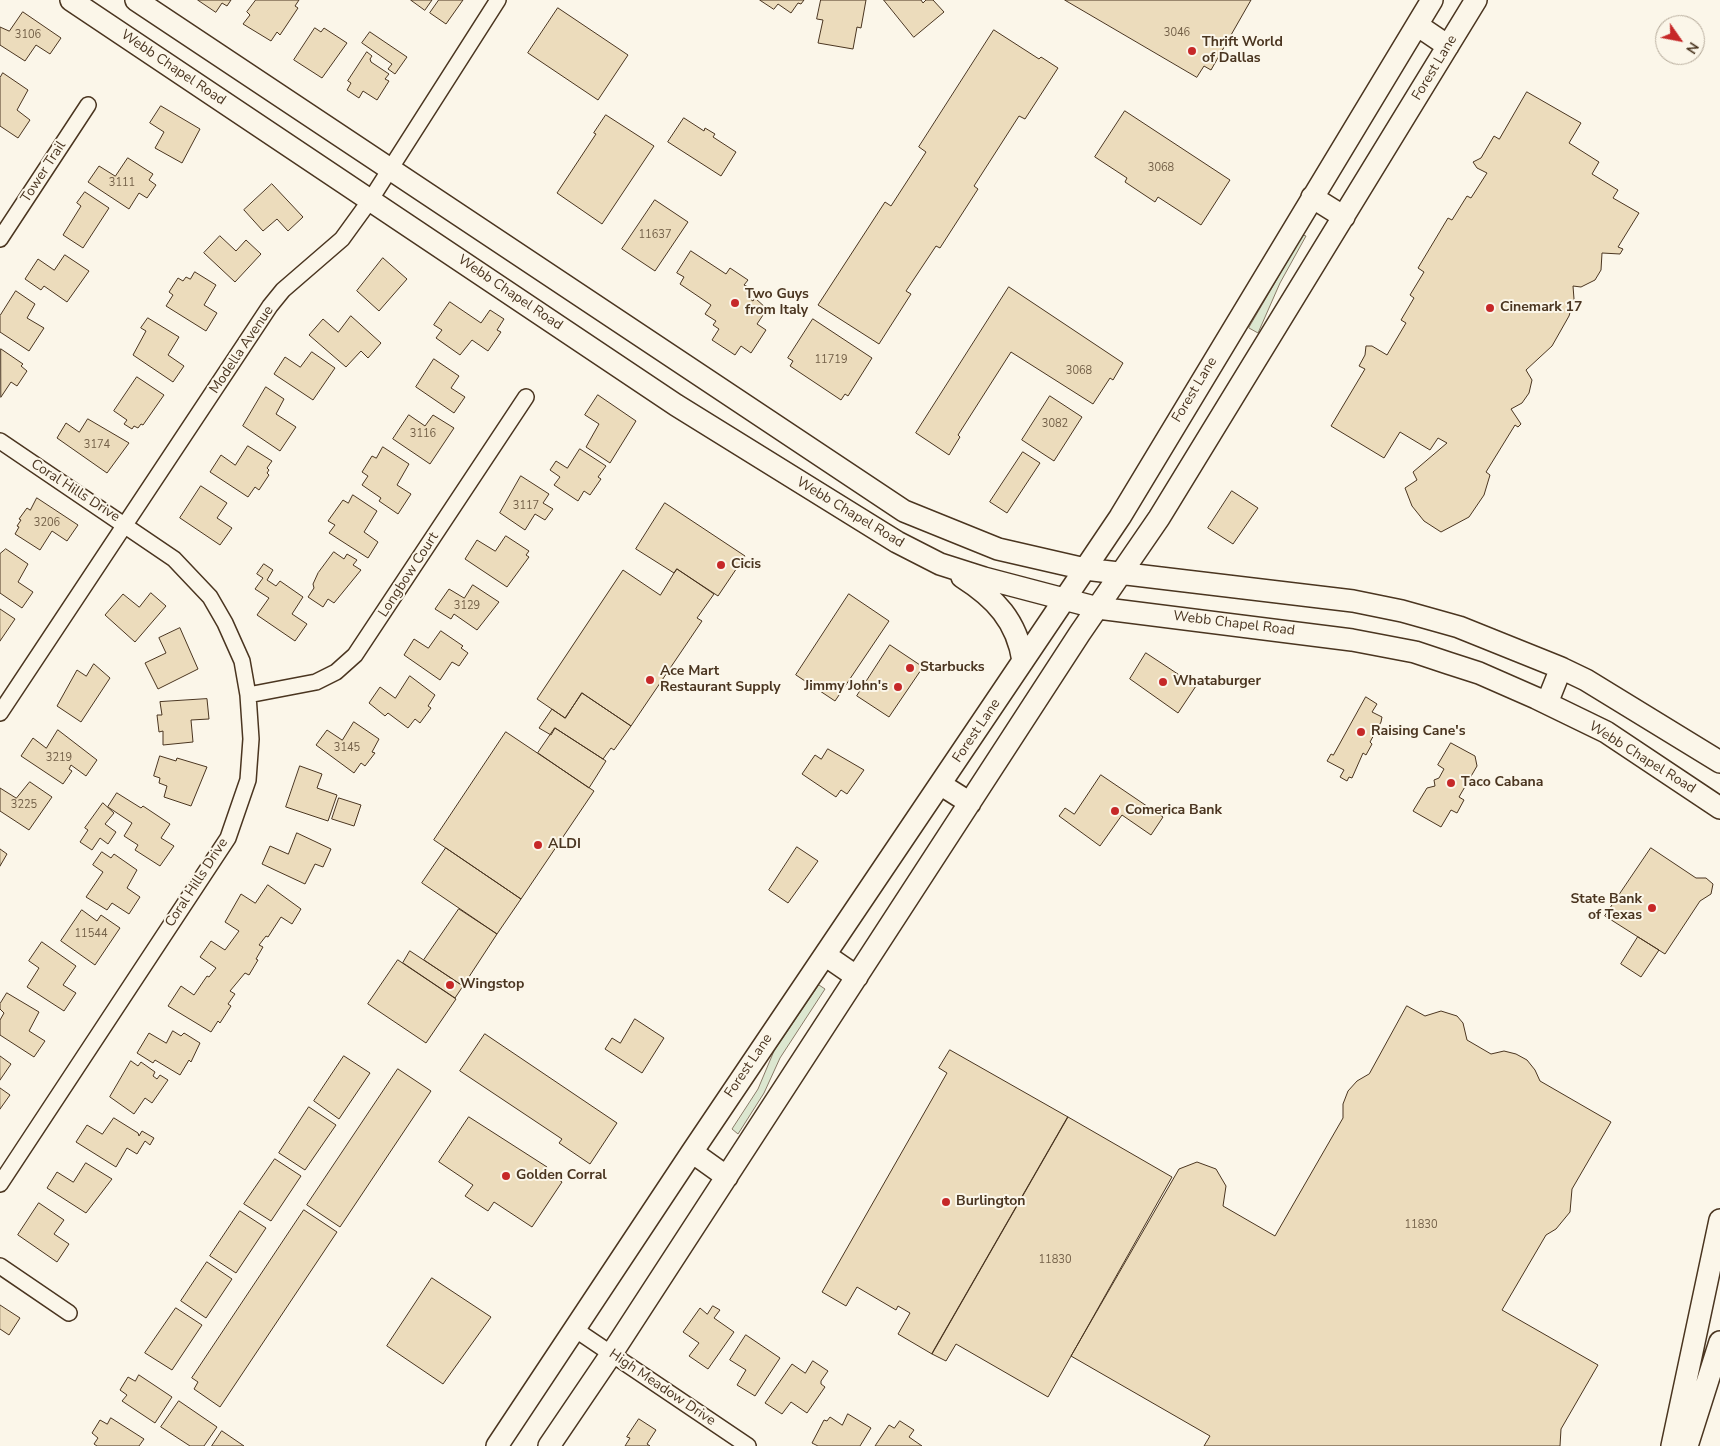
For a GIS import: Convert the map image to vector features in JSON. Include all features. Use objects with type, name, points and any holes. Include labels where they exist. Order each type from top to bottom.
[{"type":"main road","name":"Webb Chapel Road","points":[[71,0],[676,404],[897,542],[940,564],[1098,608],[1303,632],[1415,652],[1479,673],[1606,732],[1720,808]]},
{"type":"main road","points":[[136,0],[904,511],[932,524],[998,549],[1085,569],[1353,602],[1402,611],[1459,627],[1561,668],[1609,693],[1720,762]]},
{"type":"main road","name":"Forest Lane","points":[[497,1446],[576,1330],[692,1152],[1120,517],[1432,0]]},
{"type":"main road","name":"Forest Lane","points":[[549,1446],[612,1354],[1098,608],[1160,518],[1476,0]]},
{"type":"main road","points":[[1416,25],[1448,46]]},
{"type":"main road","points":[[1312,197],[1344,217]]},
{"type":"main road","points":[[822,496],[836,467]]},
{"type":"main road","points":[[940,564],[974,585],[996,604],[1012,624],[1021,647],[1023,661]]},
{"type":"main road","points":[[1547,704],[1561,668]]},
{"type":"main road","points":[[940,784],[970,803]]},
{"type":"main road","points":[[825,955],[857,977]]},
{"type":"main road","points":[[692,1152],[726,1177]]},
{"type":"main road","points":[[1672,1446],[1720,1220]]},
{"type":"main road","points":[[1687,1446],[1720,1342]]},
{"type":"street","name":"Modella Avenue","points":[[0,713],[270,306],[283,290],[342,239],[390,170],[498,0]]},
{"type":"street","name":"Tower Trail","points":[[0,239],[88,105]]},
{"type":"street","name":"Longbow Court","points":[[248,695],[316,682],[336,672],[355,655],[526,397]]},
{"type":"street","name":"Coral Hills Drive","points":[[0,441],[174,559],[210,597],[225,623],[242,661],[248,695],[251,739],[248,780],[228,838],[0,1184]]},
{"type":"street","points":[[0,1266],[69,1313]]},
{"type":"street","name":"High Meadow Drive","points":[[576,1330],[748,1446]]},
{"type":"green space","points":[[1303,235],[1306,236],[1280,283],[1258,333],[1249,328]]},
{"type":"green space","points":[[819,985],[825,989],[780,1058],[764,1093],[738,1134],[732,1129],[758,1089],[774,1051]]},
{"type":"building","points":[[198,0],[231,0],[227,6],[222,3],[216,12]]},
{"type":"building","points":[[256,0],[299,0],[295,6],[298,8],[280,35],[277,32],[271,41],[243,24],[250,15],[247,12]]},
{"type":"building","points":[[411,0],[432,0],[425,10]]},
{"type":"building","points":[[439,0],[463,0],[446,24],[430,13]]},
{"type":"building","points":[[760,0],[804,0],[801,4],[798,3],[791,13],[778,4],[774,9]]},
{"type":"building","points":[[821,0],[866,0],[861,28],[857,27],[853,49],[818,43],[823,20],[817,19]]},
{"type":"building","points":[[884,0],[921,0],[923,3],[926,0],[933,0],[944,12],[914,37]]},
{"type":"building","points":[[1065,0],[1251,0],[1211,70],[1204,66],[1197,77]]},
{"type":"building","points":[[558,8],[628,55],[598,100],[528,53]]},
{"type":"building","points":[[23,12],[61,38],[50,54],[36,45],[25,61],[0,45],[0,27],[9,31]]},
{"type":"building","points":[[315,28],[321,32],[324,28],[347,43],[322,78],[294,60]]},
{"type":"building","points":[[994,30],[1039,59],[1041,57],[1058,68],[1025,119],[1019,116],[974,186],[978,189],[940,248],[936,246],[906,291],[911,294],[879,344],[818,305],[885,202],[891,206],[926,152],[919,147]]},
{"type":"building","points":[[370,32],[407,57],[395,74],[388,69],[392,64],[362,43]]},
{"type":"building","points":[[367,52],[372,56],[371,62],[389,74],[385,79],[389,81],[377,100],[363,91],[359,98],[347,90],[351,83],[348,81]]},
{"type":"building","points":[[3,73],[28,90],[17,110],[30,120],[18,138],[0,126],[0,78]]},
{"type":"building","name":"Cinemark 17","points":[[1527,92],[1581,123],[1569,143],[1599,162],[1592,174],[1618,190],[1613,198],[1639,213],[1618,247],[1623,249],[1620,254],[1602,253],[1601,270],[1595,280],[1581,287],[1573,286],[1574,299],[1569,316],[1552,346],[1526,370],[1532,380],[1529,393],[1522,403],[1511,409],[1521,424],[1518,427],[1515,425],[1486,472],[1490,475],[1484,495],[1469,517],[1441,532],[1424,521],[1412,506],[1405,488],[1417,480],[1413,472],[1447,443],[1438,438],[1430,450],[1400,432],[1384,458],[1331,426],[1365,369],[1359,366],[1365,355],[1366,346],[1372,346],[1387,355],[1406,323],[1401,320],[1414,298],[1410,295],[1424,272],[1418,268],[1448,218],[1452,220],[1467,196],[1471,198],[1487,173],[1477,168],[1473,162],[1481,158],[1494,136],[1499,139]]},
{"type":"building","points":[[161,106],[200,129],[182,163],[155,148],[164,132],[150,123]]},
{"type":"building","points":[[1125,111],[1230,180],[1201,225],[1158,197],[1155,202],[1125,182],[1127,178],[1095,157]]},
{"type":"building","points":[[606,115],[654,146],[602,224],[557,193],[596,134],[594,133]]},
{"type":"building","points":[[684,118],[704,131],[705,128],[715,134],[713,137],[736,152],[721,176],[668,142]]},
{"type":"building","points":[[128,158],[153,174],[149,180],[156,185],[147,198],[139,193],[129,209],[88,182],[99,166],[115,176]]},
{"type":"building","points":[[272,184],[303,217],[288,231],[277,219],[263,231],[244,210]]},
{"type":"building","points":[[85,192],[109,208],[83,248],[63,235],[81,206],[77,203]]},
{"type":"building","points":[[655,200],[688,222],[655,271],[622,249]]},
{"type":"building","points":[[220,236],[236,251],[246,240],[261,254],[235,282],[204,253]]},
{"type":"building","name":"Two Guys from Italy","points":[[691,251],[726,274],[730,268],[748,280],[744,285],[752,289],[747,297],[753,301],[755,298],[767,309],[757,324],[766,330],[751,353],[741,346],[735,355],[712,340],[719,329],[713,325],[716,321],[705,314],[711,305],[680,284],[684,277],[677,273]]},
{"type":"building","points":[[65,255],[89,271],[67,302],[44,286],[41,290],[25,279],[38,259],[54,270]]},
{"type":"building","points":[[383,258],[407,279],[379,311],[357,291]]},
{"type":"building","points":[[195,272],[216,285],[204,305],[217,313],[206,331],[166,306],[173,295],[169,292],[178,278],[183,281],[186,277],[190,279]]},
{"type":"building","points":[[1009,287],[1123,363],[1113,380],[1110,378],[1093,404],[1011,352],[958,435],[960,437],[949,455],[916,433]]},
{"type":"building","points":[[16,291],[35,304],[27,318],[44,328],[29,351],[0,332],[0,316]]},
{"type":"building","points":[[450,302],[481,323],[490,310],[504,319],[497,330],[501,332],[488,351],[472,340],[460,355],[436,338],[442,330],[434,325]]},
{"type":"building","points":[[351,316],[381,343],[368,358],[361,351],[346,367],[309,335],[323,319],[338,332]]},
{"type":"building","points":[[148,318],[179,337],[168,355],[184,366],[173,382],[133,355],[146,331],[141,328]]},
{"type":"building","points":[[813,319],[872,358],[848,396],[845,394],[841,400],[790,366],[793,361],[788,358]]},
{"type":"building","points":[[1,349],[23,364],[21,366],[27,371],[17,386],[11,382],[1,397]]},
{"type":"building","points":[[312,352],[335,368],[313,400],[274,374],[285,357],[300,367]]},
{"type":"building","points":[[434,359],[459,376],[451,388],[465,397],[454,413],[416,387]]},
{"type":"building","points":[[137,377],[164,395],[143,425],[141,424],[138,428],[134,426],[132,429],[124,424],[127,420],[114,411]]},
{"type":"building","points":[[266,387],[284,399],[276,414],[296,427],[280,451],[243,426]]},
{"type":"building","points":[[598,395],[636,421],[610,463],[586,447],[599,424],[585,415]]},
{"type":"building","points":[[1050,396],[1082,417],[1054,461],[1022,440]]},
{"type":"building","points":[[409,415],[425,426],[433,415],[454,428],[430,464],[393,439]]},
{"type":"building","points":[[88,419],[129,443],[107,473],[57,438],[66,423],[79,432]]},
{"type":"building","points":[[248,446],[272,461],[267,468],[269,475],[259,490],[255,487],[248,497],[210,472],[221,455],[235,465]]},
{"type":"building","points":[[383,447],[409,464],[397,485],[411,494],[398,514],[379,501],[381,498],[362,485],[368,476],[362,472],[372,456],[376,458]]},
{"type":"building","points":[[580,449],[606,466],[598,477],[601,479],[590,495],[584,491],[578,501],[554,485],[560,477],[550,470],[556,461],[567,468]]},
{"type":"building","points":[[1023,452],[1040,463],[1007,513],[990,502]]},
{"type":"building","points":[[521,476],[549,494],[543,503],[553,509],[545,520],[535,514],[525,530],[500,513]]},
{"type":"building","points":[[201,486],[227,503],[217,518],[232,528],[220,545],[180,518]]},
{"type":"building","points":[[1232,491],[1258,508],[1233,544],[1208,528]]},
{"type":"building","points":[[353,495],[377,511],[364,532],[378,542],[368,558],[329,533],[335,525],[328,521],[343,500],[348,503]]},
{"type":"building","points":[[37,498],[78,525],[67,541],[52,531],[40,550],[15,534],[21,520],[19,519],[27,508],[30,510]]},
{"type":"building","points":[[665,503],[745,556],[718,596],[677,569],[674,573],[636,549]]},
{"type":"building","points":[[506,536],[529,551],[526,555],[529,557],[507,587],[465,559],[477,540],[495,551]]},
{"type":"building","points":[[6,549],[28,564],[18,582],[33,592],[22,608],[0,593],[0,554]]},
{"type":"building","points":[[334,552],[344,559],[347,554],[357,560],[353,565],[361,570],[334,603],[328,599],[323,607],[308,597],[314,588],[313,584],[318,573]]},
{"type":"building","points":[[264,564],[273,570],[267,580],[276,586],[280,581],[303,597],[292,614],[307,624],[295,641],[257,615],[269,598],[255,589],[263,578],[257,574]]},
{"type":"building","points":[[677,569],[714,594],[697,618],[702,621],[631,726],[582,693],[565,718],[537,699],[623,570],[660,595]]},
{"type":"building","points":[[473,585],[499,602],[477,630],[454,614],[451,619],[435,609],[449,589],[464,598]]},
{"type":"building","points":[[151,593],[166,606],[135,642],[105,615],[123,594],[139,607]]},
{"type":"building","points":[[849,594],[889,621],[835,701],[796,675]]},
{"type":"building","points":[[0,609],[15,619],[0,641]]},
{"type":"building","points":[[180,628],[198,669],[158,689],[145,663],[166,653],[159,638]]},
{"type":"building","points":[[441,631],[463,646],[461,648],[468,653],[459,666],[452,662],[440,680],[404,655],[414,639],[428,648]]},
{"type":"building","points":[[890,645],[923,667],[889,717],[857,696]]},
{"type":"building","name":"Whataburger","points":[[1146,653],[1196,686],[1178,713],[1130,679]]},
{"type":"building","points":[[94,664],[110,678],[81,722],[57,706],[77,670],[86,676]]},
{"type":"building","points":[[410,676],[435,695],[428,706],[431,708],[420,723],[415,719],[408,728],[388,713],[385,716],[369,703],[380,687],[395,698]]},
{"type":"building","points":[[582,693],[631,726],[614,750],[611,748],[603,759],[555,728],[551,735],[539,728],[552,709],[565,718]]},
{"type":"building","name":"Raising Cane's","points":[[1366,697],[1377,704],[1372,712],[1382,717],[1381,722],[1370,742],[1372,744],[1366,755],[1363,753],[1352,778],[1349,777],[1347,781],[1340,777],[1344,770],[1327,761],[1331,754],[1333,755]]},
{"type":"building","points":[[207,699],[209,719],[191,720],[193,742],[163,745],[163,731],[159,732],[157,715],[162,715],[160,702]]},
{"type":"building","points":[[354,722],[379,739],[372,752],[375,753],[365,766],[361,763],[354,773],[316,745],[327,730],[342,740]]},
{"type":"building","points":[[555,728],[606,761],[589,788],[538,753]]},
{"type":"building","points":[[58,730],[97,760],[86,776],[71,765],[69,769],[72,771],[63,784],[21,756],[33,738],[46,748]]},
{"type":"building","points":[[506,732],[594,791],[521,899],[434,840]]},
{"type":"building","name":"Taco Cabana","points":[[1451,743],[1475,756],[1477,766],[1459,797],[1464,800],[1457,813],[1451,810],[1441,827],[1413,811],[1427,788],[1435,786],[1434,780],[1439,778],[1444,769],[1438,765]]},
{"type":"building","points":[[828,749],[864,770],[847,794],[841,790],[836,797],[802,774],[815,755],[821,759]]},
{"type":"building","points":[[160,756],[176,761],[177,758],[207,767],[191,806],[164,797],[167,786],[159,783],[160,778],[154,776]]},
{"type":"building","points":[[300,766],[322,774],[317,788],[337,795],[328,821],[286,807]]},
{"type":"building","name":"Comerica Bank","points":[[1101,775],[1163,817],[1151,835],[1122,815],[1100,846],[1059,816],[1065,808],[1074,814]]},
{"type":"building","points":[[30,782],[52,797],[29,830],[0,811],[0,788],[16,798]]},
{"type":"building","points":[[117,793],[141,808],[143,806],[170,824],[161,838],[174,846],[160,866],[135,850],[138,845],[124,836],[132,823],[108,807]]},
{"type":"building","points":[[339,798],[361,805],[354,826],[332,819]]},
{"type":"building","points":[[103,803],[114,813],[105,824],[116,832],[108,844],[100,838],[92,850],[80,842],[88,830],[85,828]]},
{"type":"building","points":[[297,833],[331,849],[323,867],[315,864],[305,884],[262,864],[270,846],[288,854]]},
{"type":"building","points":[[797,847],[818,861],[788,903],[769,890]]},
{"type":"building","points":[[446,848],[521,899],[497,934],[422,883]]},
{"type":"building","name":"State Bank of Texas","points":[[1651,848],[1696,878],[1706,878],[1713,884],[1711,894],[1700,901],[1665,954],[1605,916]]},
{"type":"building","points":[[0,849],[7,854],[0,866]]},
{"type":"building","points":[[102,852],[111,858],[114,854],[137,870],[127,888],[140,897],[129,914],[112,903],[107,910],[86,897],[103,872],[93,865]]},
{"type":"building","points":[[268,885],[301,909],[292,924],[281,917],[268,937],[266,936],[259,945],[263,947],[256,959],[258,960],[249,975],[245,973],[230,991],[235,994],[228,1004],[231,1006],[220,1023],[218,1021],[211,1032],[168,1006],[181,986],[194,995],[207,976],[209,977],[216,968],[200,957],[211,941],[225,950],[239,931],[225,922],[241,894],[255,903]]},
{"type":"building","points":[[459,909],[497,934],[463,986],[424,960]]},
{"type":"building","points":[[82,910],[97,921],[101,915],[120,928],[95,965],[61,941]]},
{"type":"building","points":[[1638,937],[1659,950],[1641,977],[1621,964]]},
{"type":"building","points":[[42,942],[76,966],[63,985],[76,993],[64,1011],[27,987],[39,968],[29,961]]},
{"type":"building","points":[[410,951],[463,986],[455,998],[403,963]]},
{"type":"building","points":[[398,960],[456,999],[426,1043],[368,1004]]},
{"type":"building","points":[[7,993],[39,1012],[29,1031],[45,1041],[34,1057],[0,1035],[0,1020],[4,1013],[0,1009],[0,1004]]},
{"type":"building","points":[[1407,1006],[1425,1016],[1441,1011],[1457,1016],[1463,1023],[1467,1040],[1491,1054],[1504,1051],[1516,1054],[1527,1060],[1535,1070],[1540,1081],[1611,1122],[1572,1189],[1570,1212],[1556,1229],[1546,1235],[1502,1310],[1598,1365],[1561,1429],[1560,1446],[1204,1446],[1210,1436],[1071,1356],[1179,1169],[1197,1162],[1216,1169],[1226,1186],[1223,1206],[1275,1236],[1343,1118],[1343,1104],[1348,1091],[1357,1081],[1369,1074]]},
{"type":"building","points":[[635,1019],[664,1038],[642,1073],[605,1049],[612,1038],[620,1043]]},
{"type":"building","points":[[173,1031],[181,1036],[184,1033],[200,1043],[191,1062],[189,1060],[180,1075],[155,1060],[153,1063],[137,1053],[149,1033],[166,1043]]},
{"type":"building","points":[[485,1034],[617,1123],[590,1164],[559,1143],[562,1139],[460,1071]]},
{"type":"building","name":"Burlington","points":[[950,1050],[1068,1117],[932,1354],[898,1334],[910,1313],[898,1306],[896,1310],[857,1287],[846,1306],[822,1292],[947,1073],[939,1068]]},
{"type":"building","points":[[0,1056],[11,1064],[0,1080]]},
{"type":"building","points":[[344,1056],[370,1073],[339,1119],[314,1101]]},
{"type":"building","points":[[131,1061],[138,1066],[141,1062],[155,1072],[153,1076],[157,1079],[160,1075],[168,1080],[152,1103],[145,1098],[134,1114],[110,1097]]},
{"type":"building","points":[[398,1069],[431,1091],[340,1227],[307,1205]]},
{"type":"building","points":[[0,1088],[10,1095],[0,1109]]},
{"type":"building","points":[[309,1107],[336,1125],[305,1170],[279,1153]]},
{"type":"building","name":"Golden Corral","points":[[469,1117],[547,1167],[545,1170],[562,1182],[532,1227],[494,1202],[488,1211],[465,1196],[473,1185],[439,1162]]},
{"type":"building","points":[[1068,1117],[1172,1177],[1048,1397],[956,1344],[946,1361],[932,1354]]},
{"type":"building","points":[[114,1118],[138,1133],[139,1136],[142,1131],[154,1138],[150,1145],[145,1141],[137,1154],[127,1148],[116,1167],[76,1142],[87,1125],[102,1134]]},
{"type":"building","points":[[275,1159],[301,1176],[271,1221],[244,1204]]},
{"type":"building","points":[[86,1163],[112,1179],[86,1213],[47,1188],[57,1172],[73,1182]]},
{"type":"building","points":[[39,1203],[64,1220],[54,1234],[69,1244],[57,1262],[18,1235]]},
{"type":"building","points":[[304,1210],[337,1232],[220,1407],[194,1389],[198,1382],[192,1378]]},
{"type":"building","points":[[240,1211],[266,1228],[236,1273],[210,1256]]},
{"type":"building","points":[[207,1262],[232,1279],[206,1318],[181,1301]]},
{"type":"building","points":[[432,1278],[491,1317],[443,1384],[387,1346]]},
{"type":"building","points":[[0,1305],[20,1318],[9,1335],[0,1329]]},
{"type":"building","points":[[713,1306],[720,1310],[714,1318],[734,1332],[708,1369],[689,1356],[699,1343],[683,1332],[700,1308],[707,1314]]},
{"type":"building","points":[[176,1308],[202,1325],[172,1370],[145,1353]]},
{"type":"building","points":[[746,1335],[780,1358],[755,1396],[737,1385],[746,1370],[730,1360]]},
{"type":"building","points":[[813,1361],[828,1371],[821,1381],[821,1384],[825,1387],[807,1413],[791,1402],[782,1414],[765,1403],[792,1364],[805,1373]]},
{"type":"building","points":[[139,1375],[172,1397],[155,1423],[122,1401],[127,1395],[120,1390],[128,1377],[135,1381]]},
{"type":"building","points":[[179,1401],[217,1427],[204,1446],[190,1446],[161,1427]]},
{"type":"building","points":[[848,1414],[871,1428],[860,1446],[818,1446],[812,1443],[824,1420],[827,1421],[830,1417],[842,1425]]},
{"type":"building","points":[[111,1418],[144,1439],[139,1446],[97,1446],[94,1444],[98,1438],[92,1433],[100,1420],[107,1424]]},
{"type":"building","points":[[639,1419],[656,1430],[647,1444],[650,1446],[625,1446],[630,1438],[627,1437]]},
{"type":"building","points":[[900,1421],[914,1430],[909,1437],[922,1446],[875,1446],[889,1425],[894,1428]]},
{"type":"building","points":[[222,1431],[244,1446],[212,1446]]},
{"type":"place","name":"Thrift World of Dallas","points":[[1192,51]]},
{"type":"place","name":"Two Guys from Italy","points":[[735,303]]},
{"type":"place","name":"Cinemark 17","points":[[1490,308]]},
{"type":"place","name":"Cicis","points":[[721,565]]},
{"type":"place","name":"Starbucks","points":[[910,668]]},
{"type":"place","name":"Ace Mart Restaurant Supply","points":[[650,680]]},
{"type":"place","name":"Whataburger","points":[[1163,682]]},
{"type":"place","name":"Jimmy John's","points":[[898,687]]},
{"type":"place","name":"Raising Cane's","points":[[1361,732]]},
{"type":"place","name":"Taco Cabana","points":[[1451,783]]},
{"type":"place","name":"Comerica Bank","points":[[1115,811]]},
{"type":"place","name":"ALDI","points":[[538,845]]},
{"type":"place","name":"State Bank of Texas","points":[[1652,908]]},
{"type":"place","name":"Wingstop","points":[[450,985]]},
{"type":"place","name":"Golden Corral","points":[[506,1176]]},
{"type":"place","name":"Burlington","points":[[946,1202]]}]
